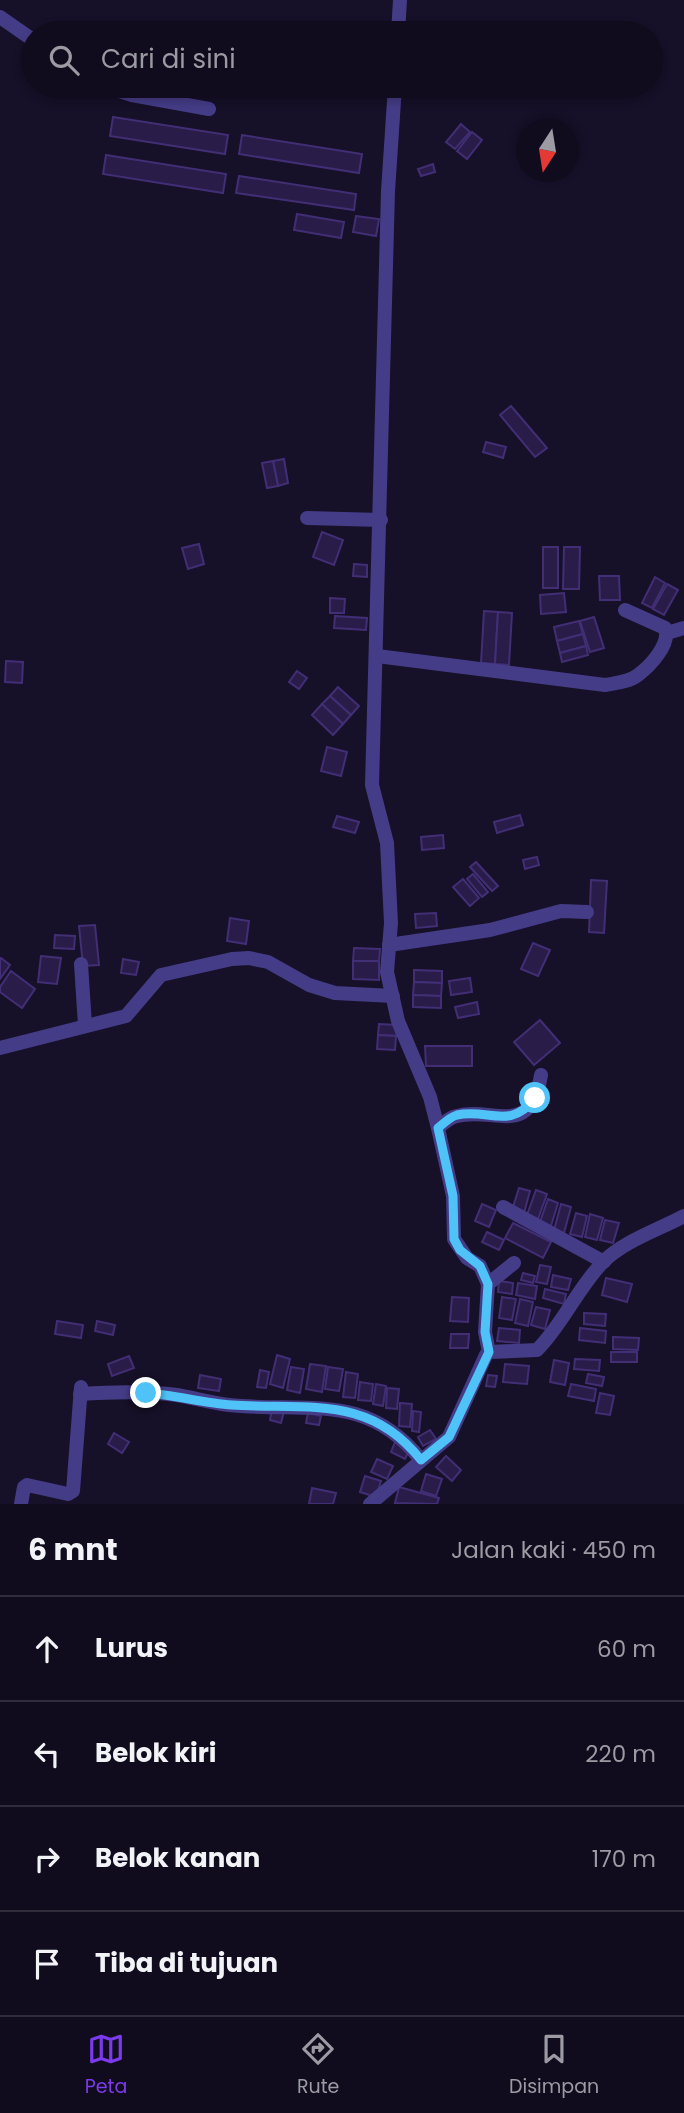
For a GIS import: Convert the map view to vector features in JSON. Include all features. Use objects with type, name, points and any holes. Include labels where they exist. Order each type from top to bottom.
[{"type":"street","points":[[399,21],[400,0]]},
{"type":"street","points":[[0,17],[21,32]]},
{"type":"street","points":[[148,98],[209,109]]},
{"type":"street","points":[[370,1504],[449,1437],[489,1352],[485,1332],[488,1284],[480,1266],[460,1250],[454,1239],[453,1196],[438,1128],[429,1097],[398,1021],[387,972],[387,843],[372,785],[382,520],[388,191],[394,98]]},
{"type":"street","points":[[307,518],[382,520]]},
{"type":"street","points":[[377,656],[606,685],[637,676],[660,650],[667,633],[665,628],[625,610]]},
{"type":"street","points":[[667,633],[684,628]]},
{"type":"street","points":[[389,945],[490,930],[561,911],[587,912]]},
{"type":"street","points":[[0,1048],[126,1016],[161,975],[232,959],[249,958],[268,962],[309,985],[335,993],[393,996]]},
{"type":"street","points":[[81,964],[85,1025]]},
{"type":"street","points":[[438,1128],[458,1115],[499,1118],[524,1110],[535,1098],[541,1074]]},
{"type":"street","points":[[503,1207],[604,1262]]},
{"type":"street","points":[[489,1352],[537,1350],[553,1333],[568,1307],[604,1262],[624,1247],[684,1216]]},
{"type":"street","points":[[488,1284],[514,1263]]},
{"type":"street","points":[[21,1504],[23,1487],[27,1485],[68,1494],[72,1491],[81,1391],[146,1393],[232,1405],[303,1407],[357,1414],[388,1427],[403,1438],[421,1460]]},
{"type":"building","points":[[113,117],[228,135],[225,154],[110,136]]},
{"type":"building","points":[[461,124],[470,132],[455,149],[446,142]]},
{"type":"building","points":[[472,132],[482,140],[467,159],[457,151]]},
{"type":"building","points":[[242,135],[362,154],[359,173],[239,154]]},
{"type":"building","points":[[106,155],[226,174],[223,193],[103,174]]},
{"type":"building","points":[[433,164],[435,172],[421,176],[418,169]]},
{"type":"building","points":[[239,176],[356,194],[354,210],[236,193]]},
{"type":"building","points":[[297,214],[344,222],[341,238],[294,230]]},
{"type":"building","points":[[356,216],[379,219],[376,236],[353,232]]},
{"type":"building","points":[[511,406],[547,448],[535,457],[500,415]]},
{"type":"building","points":[[486,442],[506,447],[503,458],[483,452]]},
{"type":"building","points":[[284,459],[288,483],[278,486],[273,461]]},
{"type":"building","points":[[273,461],[278,486],[267,488],[262,463]]},
{"type":"building","points":[[322,532],[343,540],[334,565],[313,557]]},
{"type":"building","points":[[199,544],[204,564],[188,569],[182,548]]},
{"type":"building","points":[[543,547],[558,547],[558,588],[543,588]]},
{"type":"building","points":[[564,547],[580,547],[579,589],[563,589]]},
{"type":"building","points":[[354,564],[367,565],[367,577],[353,576]]},
{"type":"building","points":[[599,576],[619,576],[620,600],[600,600]]},
{"type":"building","points":[[655,577],[665,583],[652,608],[642,603]]},
{"type":"building","points":[[667,584],[678,590],[664,615],[653,609]]},
{"type":"building","points":[[564,593],[566,612],[541,614],[540,595]]},
{"type":"building","points":[[330,598],[345,599],[344,613],[330,613]]},
{"type":"building","points":[[484,611],[498,612],[495,664],[481,663]]},
{"type":"building","points":[[498,612],[512,613],[509,665],[495,664]]},
{"type":"building","points":[[335,616],[367,618],[366,630],[334,628]]},
{"type":"building","points":[[594,617],[604,648],[590,652],[580,621]]},
{"type":"building","points":[[579,621],[583,634],[557,641],[554,627]]},
{"type":"building","points":[[583,634],[586,646],[560,653],[557,641]]},
{"type":"building","points":[[586,646],[588,655],[562,662],[560,653]]},
{"type":"building","points":[[6,661],[23,662],[22,683],[5,682]]},
{"type":"building","points":[[297,671],[307,678],[299,689],[289,682]]},
{"type":"building","points":[[338,687],[359,706],[351,715],[330,696]]},
{"type":"building","points":[[330,696],[351,715],[343,724],[322,704]]},
{"type":"building","points":[[322,704],[343,724],[333,735],[312,715]]},
{"type":"building","points":[[327,747],[347,752],[341,776],[321,771]]},
{"type":"building","points":[[520,815],[523,825],[497,833],[494,822]]},
{"type":"building","points":[[337,816],[359,822],[355,833],[333,827]]},
{"type":"building","points":[[443,835],[444,848],[422,850],[421,837]]},
{"type":"building","points":[[537,857],[539,865],[525,869],[523,860]]},
{"type":"building","points":[[476,862],[498,886],[492,891],[470,867]]},
{"type":"building","points":[[473,874],[488,892],[482,897],[467,879]]},
{"type":"building","points":[[463,879],[479,898],[470,906],[453,887]]},
{"type":"building","points":[[591,880],[607,881],[604,933],[589,932]]},
{"type":"building","points":[[436,913],[437,926],[416,928],[415,914]]},
{"type":"building","points":[[230,918],[249,921],[246,944],[227,941]]},
{"type":"building","points":[[95,925],[99,965],[83,966],[79,926]]},
{"type":"building","points":[[55,935],[75,936],[74,949],[54,948]]},
{"type":"building","points":[[533,943],[550,950],[538,976],[521,969]]},
{"type":"building","points":[[354,948],[380,949],[379,961],[353,961]]},
{"type":"building","points":[[41,956],[61,958],[57,984],[38,982]]},
{"type":"building","points":[[0,959],[10,965],[0,979]]},
{"type":"building","points":[[123,959],[139,962],[136,975],[121,973]]},
{"type":"building","points":[[353,961],[379,961],[379,980],[353,979]]},
{"type":"building","points":[[414,970],[442,971],[442,983],[414,982]]},
{"type":"building","points":[[11,971],[35,989],[22,1008],[0,992],[0,987]]},
{"type":"building","points":[[470,978],[472,992],[451,995],[449,981]]},
{"type":"building","points":[[414,982],[442,983],[441,996],[413,995]]},
{"type":"building","points":[[413,995],[441,996],[441,1008],[413,1007]]},
{"type":"building","points":[[477,1002],[479,1014],[458,1018],[455,1007]]},
{"type":"building","points":[[540,1020],[560,1043],[534,1065],[514,1042]]},
{"type":"building","points":[[379,1024],[397,1025],[396,1036],[378,1035]]},
{"type":"building","points":[[378,1035],[396,1036],[395,1050],[377,1049]]},
{"type":"building","points":[[425,1046],[472,1046],[472,1066],[426,1066]]},
{"type":"building","points":[[519,1188],[530,1191],[524,1213],[512,1210]]},
{"type":"building","points":[[536,1190],[547,1194],[538,1219],[527,1215]]},
{"type":"building","points":[[548,1199],[558,1203],[551,1226],[540,1222]]},
{"type":"building","points":[[482,1204],[496,1210],[489,1227],[475,1221]]},
{"type":"building","points":[[561,1204],[571,1207],[564,1233],[554,1230]]},
{"type":"building","points":[[576,1213],[587,1216],[582,1237],[570,1234]]},
{"type":"building","points":[[590,1214],[603,1218],[597,1240],[585,1237]]},
{"type":"building","points":[[605,1220],[619,1223],[613,1243],[600,1240]]},
{"type":"building","points":[[513,1223],[551,1242],[543,1258],[505,1238]]},
{"type":"building","points":[[487,1232],[504,1240],[499,1250],[482,1242]]},
{"type":"building","points":[[540,1265],[551,1267],[547,1284],[536,1282]]},
{"type":"building","points":[[523,1273],[535,1276],[533,1283],[521,1280]]},
{"type":"building","points":[[553,1275],[571,1279],[568,1290],[551,1287]]},
{"type":"building","points":[[606,1278],[632,1284],[627,1302],[602,1295]]},
{"type":"building","points":[[499,1281],[513,1283],[512,1294],[498,1292]]},
{"type":"building","points":[[518,1283],[537,1286],[535,1299],[516,1295]]},
{"type":"building","points":[[545,1289],[566,1294],[564,1304],[543,1298]]},
{"type":"building","points":[[452,1297],[469,1298],[468,1322],[450,1321]]},
{"type":"building","points":[[502,1297],[516,1299],[512,1320],[499,1318]]},
{"type":"building","points":[[520,1299],[533,1302],[528,1326],[515,1323]]},
{"type":"building","points":[[536,1307],[550,1310],[545,1329],[531,1325]]},
{"type":"building","points":[[584,1313],[606,1314],[605,1326],[584,1324]]},
{"type":"building","points":[[57,1321],[83,1325],[81,1338],[55,1334]]},
{"type":"building","points":[[97,1321],[115,1325],[113,1335],[95,1331]]},
{"type":"building","points":[[499,1328],[520,1330],[519,1343],[497,1341]]},
{"type":"building","points":[[580,1328],[606,1331],[605,1343],[579,1340]]},
{"type":"building","points":[[451,1334],[469,1334],[468,1348],[450,1348]]},
{"type":"building","points":[[613,1337],[639,1338],[638,1350],[613,1349]]},
{"type":"building","points":[[611,1352],[637,1352],[637,1362],[611,1362]]},
{"type":"building","points":[[277,1355],[290,1359],[283,1388],[270,1384]]},
{"type":"building","points":[[129,1356],[134,1368],[112,1376],[108,1364]]},
{"type":"building","points":[[575,1359],[600,1360],[599,1371],[574,1369]]},
{"type":"building","points":[[554,1360],[569,1363],[565,1385],[550,1382]]},
{"type":"building","points":[[310,1364],[326,1366],[322,1392],[306,1389]]},
{"type":"building","points":[[505,1364],[529,1366],[527,1384],[503,1382]]},
{"type":"building","points":[[291,1367],[304,1369],[300,1393],[287,1390]]},
{"type":"building","points":[[328,1367],[343,1369],[339,1391],[325,1389]]},
{"type":"building","points":[[260,1370],[269,1372],[266,1388],[257,1387]]},
{"type":"building","points":[[346,1372],[358,1374],[355,1398],[343,1397]]},
{"type":"building","points":[[588,1374],[604,1377],[602,1386],[586,1383]]},
{"type":"building","points":[[200,1375],[221,1379],[219,1391],[198,1388]]},
{"type":"building","points":[[488,1375],[497,1376],[495,1387],[486,1386]]},
{"type":"building","points":[[360,1382],[373,1384],[371,1401],[358,1400]]},
{"type":"building","points":[[376,1384],[386,1386],[383,1406],[373,1404]]},
{"type":"building","points":[[571,1384],[596,1389],[594,1401],[568,1396]]},
{"type":"building","points":[[387,1388],[399,1389],[397,1409],[386,1408]]},
{"type":"building","points":[[600,1393],[614,1396],[610,1415],[596,1413]]},
{"type":"building","points":[[400,1403],[412,1404],[410,1427],[399,1426]]},
{"type":"building","points":[[272,1409],[284,1411],[281,1423],[270,1420]]},
{"type":"building","points":[[413,1411],[421,1412],[419,1432],[412,1431]]},
{"type":"building","points":[[308,1413],[321,1416],[319,1425],[306,1423]]},
{"type":"building","points":[[430,1430],[436,1439],[423,1446],[418,1437]]},
{"type":"building","points":[[114,1433],[129,1442],[122,1453],[108,1444]]},
{"type":"building","points":[[395,1442],[410,1449],[405,1459],[391,1452]]},
{"type":"building","points":[[446,1456],[461,1470],[452,1481],[436,1467]]},
{"type":"building","points":[[377,1459],[393,1466],[387,1479],[371,1472]]},
{"type":"building","points":[[426,1474],[442,1479],[436,1496],[421,1491]]},
{"type":"building","points":[[365,1476],[381,1481],[376,1497],[360,1492]]},
{"type":"building","points":[[399,1487],[439,1498],[437,1504],[395,1503]]},
{"type":"building","points":[[312,1488],[336,1493],[333,1504],[309,1504]]},
{"type":"route","points":[[146,1393],[232,1405],[336,1410],[357,1414],[388,1427],[403,1438],[421,1460],[439,1448],[456,1425],[489,1352],[485,1332],[488,1284],[480,1266],[467,1258],[454,1239],[453,1196],[438,1128],[458,1115],[499,1118],[517,1114],[535,1098]]}]
